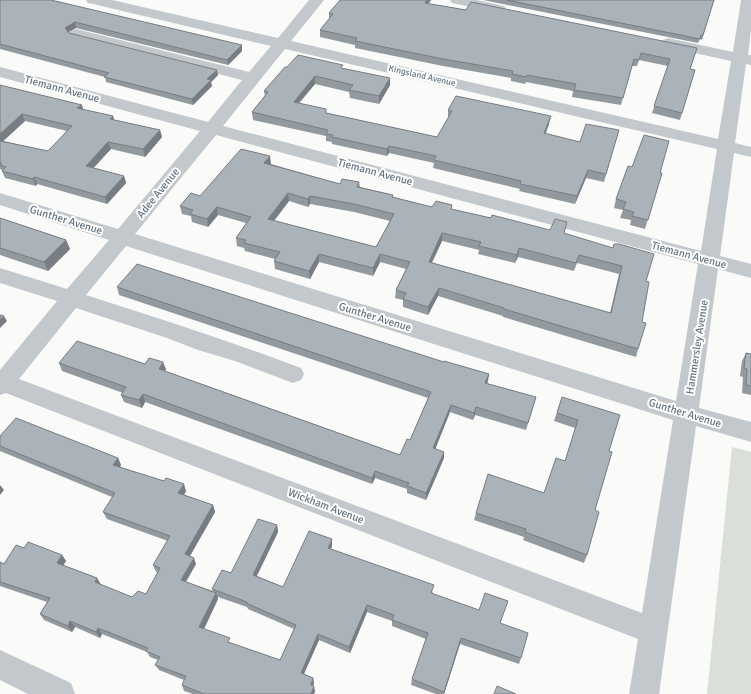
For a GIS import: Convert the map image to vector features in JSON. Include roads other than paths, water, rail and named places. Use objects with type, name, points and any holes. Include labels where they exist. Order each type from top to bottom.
[{"type":"street","name":"Kingsland Avenue","points":[[93,0],[751,152]]},
{"type":"street","name":"Adee Avenue","points":[[1,383],[72,299],[316,0]]},
{"type":"street","points":[[457,0],[511,11]]},
{"type":"street","name":"Hammersley Avenue","points":[[644,694],[726,146],[745,59],[748,0]]},
{"type":"street","points":[[76,34],[253,78]]},
{"type":"street","points":[[656,41],[745,59]]},
{"type":"street","name":"Tiemann Avenue","points":[[0,72],[751,271]]},
{"type":"street","name":"Gunther Avenue","points":[[0,199],[686,414],[751,432]]},
{"type":"street","points":[[0,275],[175,332],[206,344],[241,354],[293,374]]},
{"type":"street","name":"Wickham Avenue","points":[[1,383],[653,631]]},
{"type":"street","points":[[0,665],[60,694]]}]
